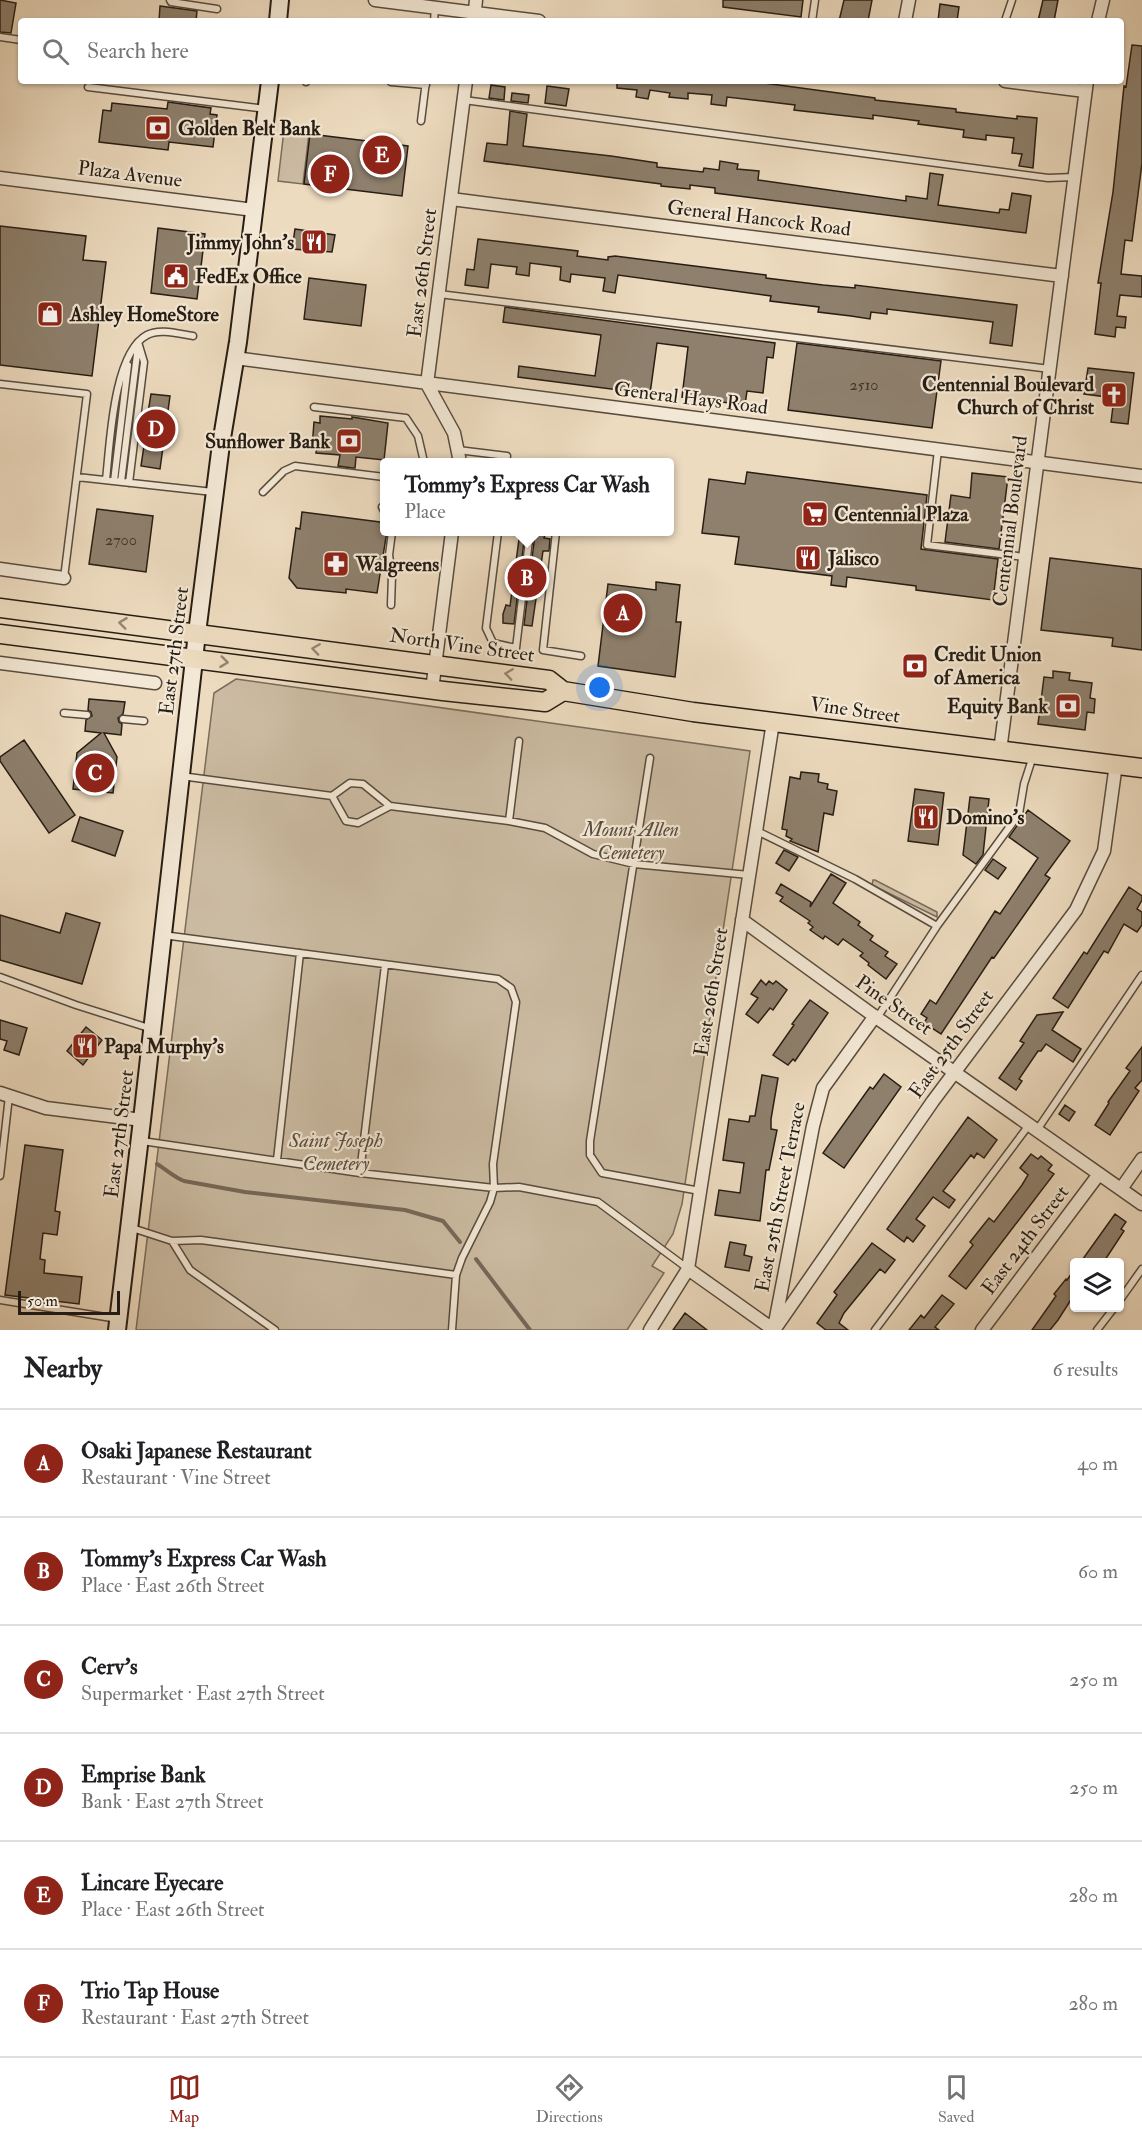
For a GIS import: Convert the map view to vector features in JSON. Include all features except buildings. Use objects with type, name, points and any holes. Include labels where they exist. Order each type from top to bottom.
[{"type":"main road","points":[[278,18],[280,0]]},
{"type":"main road","name":"East 27th Street","points":[[117,1324],[153,1029],[197,633],[270,84]]},
{"type":"main road","name":"North Vine Street","points":[[0,608],[549,680],[563,691]]},
{"type":"main road","points":[[0,634],[432,690],[545,702],[563,691]]},
{"type":"main road","name":"Vine Street","points":[[563,691],[693,712],[1142,768]]},
{"type":"street","points":[[375,0],[520,18]]},
{"type":"street","points":[[906,18],[909,0]]},
{"type":"street","points":[[1099,18],[1104,0]]},
{"type":"street","name":"East 26th Street","points":[[427,384],[466,84]]},
{"type":"street","points":[[1054,84],[1086,86]]},
{"type":"street","name":"Centennial Boulevard","points":[[1000,752],[1086,86]]},
{"type":"street","name":"Plaza Avenue","points":[[0,178],[254,210]]},
{"type":"street","name":"General Hancock Road","points":[[451,199],[1062,276]]},
{"type":"street","name":"General Hays Road","points":[[235,358],[1037,463],[1142,474]]},
{"type":"street","points":[[427,384],[448,418],[459,456]]},
{"type":"street","points":[[432,690],[451,536]]},
{"type":"street","points":[[0,569],[64,578]]},
{"type":"street","points":[[0,663],[155,683]]},
{"type":"street","name":"East 26th Street","points":[[688,1269],[773,722]]},
{"type":"street","name":"East 25th Street","points":[[774,1330],[917,1125],[1076,910],[1104,851],[1116,764]]},
{"type":"street","name":"Pine Street","points":[[742,920],[1142,1204]]},
{"type":"street","name":"East 25th Street Terrace","points":[[774,1330],[815,1118],[823,1088],[876,1017]]},
{"type":"street","points":[[5,1094],[46,1108],[142,1120]]},
{"type":"street","points":[[1121,1189],[1142,1159]]},
{"type":"street","name":"East 24th Street","points":[[982,1330],[1099,1174]]},
{"type":"street","points":[[650,1330],[688,1269],[774,1330]]},
{"type":"lane","points":[[170,0],[218,9]]},
{"type":"lane","points":[[812,18],[815,0]]},
{"type":"lane","points":[[1006,18],[1012,0]]},
{"type":"lane","points":[[434,18],[435,8]]},
{"type":"lane","points":[[0,37],[18,40]]},
{"type":"lane","points":[[421,121],[426,84]]},
{"type":"lane","points":[[88,87],[267,109]]},
{"type":"lane","points":[[463,100],[1048,178],[1074,177]]},
{"type":"lane","points":[[439,294],[1050,369]]},
{"type":"lane","points":[[106,480],[117,385],[129,356],[138,342],[147,335],[158,332],[193,336]]},
{"type":"lane","points":[[118,481],[138,342]]},
{"type":"lane","points":[[129,483],[144,362],[138,342]]},
{"type":"lane","points":[[118,481],[129,356]]},
{"type":"lane","points":[[0,384],[87,394],[64,578]]},
{"type":"lane","points":[[314,407],[406,418],[418,436],[423,458]]},
{"type":"lane","points":[[938,450],[927,545],[1025,557]]},
{"type":"lane","points":[[459,456],[507,456],[507,458]]},
{"type":"lane","points":[[263,492],[284,471],[296,466],[380,476]]},
{"type":"lane","points":[[77,477],[215,492]]},
{"type":"lane","points":[[391,536],[389,555],[392,575],[391,604]]},
{"type":"lane","points":[[497,536],[486,628],[493,643],[516,648],[529,536]]},
{"type":"lane","points":[[555,536],[543,650],[581,656]]},
{"type":"lane","points":[[64,713],[87,715]]},
{"type":"lane","points":[[123,719],[144,721]]},
{"type":"lane","points":[[509,820],[519,741]]},
{"type":"lane","points":[[876,1017],[936,926],[1019,814],[1024,784],[1034,755]]},
{"type":"lane","points":[[650,758],[590,1141],[590,1155],[602,1173],[700,1191]]},
{"type":"lane","points":[[180,776],[332,796],[350,783],[363,784],[390,806],[509,820],[545,828],[593,854],[634,864],[749,875]]},
{"type":"lane","points":[[332,796],[346,821],[358,823],[390,806]]},
{"type":"lane","points":[[756,830],[855,879],[936,926]]},
{"type":"lane","points":[[163,935],[498,980],[511,988],[516,1002],[493,1164],[494,1188],[490,1202],[456,1275],[452,1330]]},
{"type":"lane","points":[[277,1160],[300,953]]},
{"type":"lane","points":[[360,1173],[385,965]]},
{"type":"lane","points":[[875,1330],[1033,1127],[1142,975]]},
{"type":"lane","points":[[0,977],[76,1005],[153,1029]]},
{"type":"lane","points":[[0,1176],[5,1094]]},
{"type":"lane","points":[[140,1141],[360,1173],[494,1188],[519,1187],[598,1202],[688,1269]]},
{"type":"lane","points":[[129,1227],[172,1241],[201,1240],[456,1275]]},
{"type":"lane","points":[[172,1241],[190,1270],[275,1330]]},
{"type":"lane","points":[[1124,1292],[1142,1269]]},
{"type":"lane","points":[[0,1300],[117,1324]]},
{"type":"lane","points":[[1097,1330],[1111,1312]]},
{"type":"green space","points":[[284,130],[309,133],[303,184],[278,181]]},
{"type":"green space","points":[[236,679],[750,751],[682,1204],[673,1234],[652,1266],[664,1273],[627,1330],[136,1330],[214,693]]},
{"type":"green space","points":[[873,880],[937,912],[937,917],[872,885]]},
{"type":"waterway","points":[[157,1164],[184,1181],[245,1192],[405,1210],[443,1221],[460,1242]]},
{"type":"waterway","points":[[476,1259],[530,1330]]},
{"type":"place","name":"Golden Belt Bank","points":[[158,128]]},
{"type":"place","name":"Lincare Eyecare","points":[[382,155]]},
{"type":"place","name":"Trio Tap House","points":[[330,174]]},
{"type":"place","name":"Jimmy John's","points":[[314,242]]},
{"type":"place","name":"FedEx Office","points":[[176,276]]},
{"type":"place","name":"Ashley HomeStore","points":[[50,314]]},
{"type":"place","name":"Centennial Boulevard Church of Christ","points":[[1114,395]]},
{"type":"place","name":"Emprise Bank","points":[[156,429]]},
{"type":"place","name":"Sunflower Bank","points":[[349,441]]},
{"type":"place","name":"Centennial Plaza","points":[[815,514]]},
{"type":"place","name":"Jalisco","points":[[808,558]]},
{"type":"place","name":"Walgreens","points":[[336,564]]},
{"type":"place","name":"Tommy's Express Car Wash","points":[[527,578]]},
{"type":"place","name":"Osaki Japanese Restaurant","points":[[623,613]]},
{"type":"place","name":"Credit Union of America","points":[[915,666]]},
{"type":"place","name":"Equity Bank","points":[[1068,706]]},
{"type":"place","name":"Cerv's","points":[[95,773]]},
{"type":"place","name":"Domino's","points":[[926,817]]},
{"type":"place","name":"Papa Murphy's","points":[[85,1046]]},
{"type":"park label","name":"Mount Allen Cemetery","points":[[631,840]]},
{"type":"park label","name":"Saint Joseph Cemetery","points":[[336,1152]]}]
